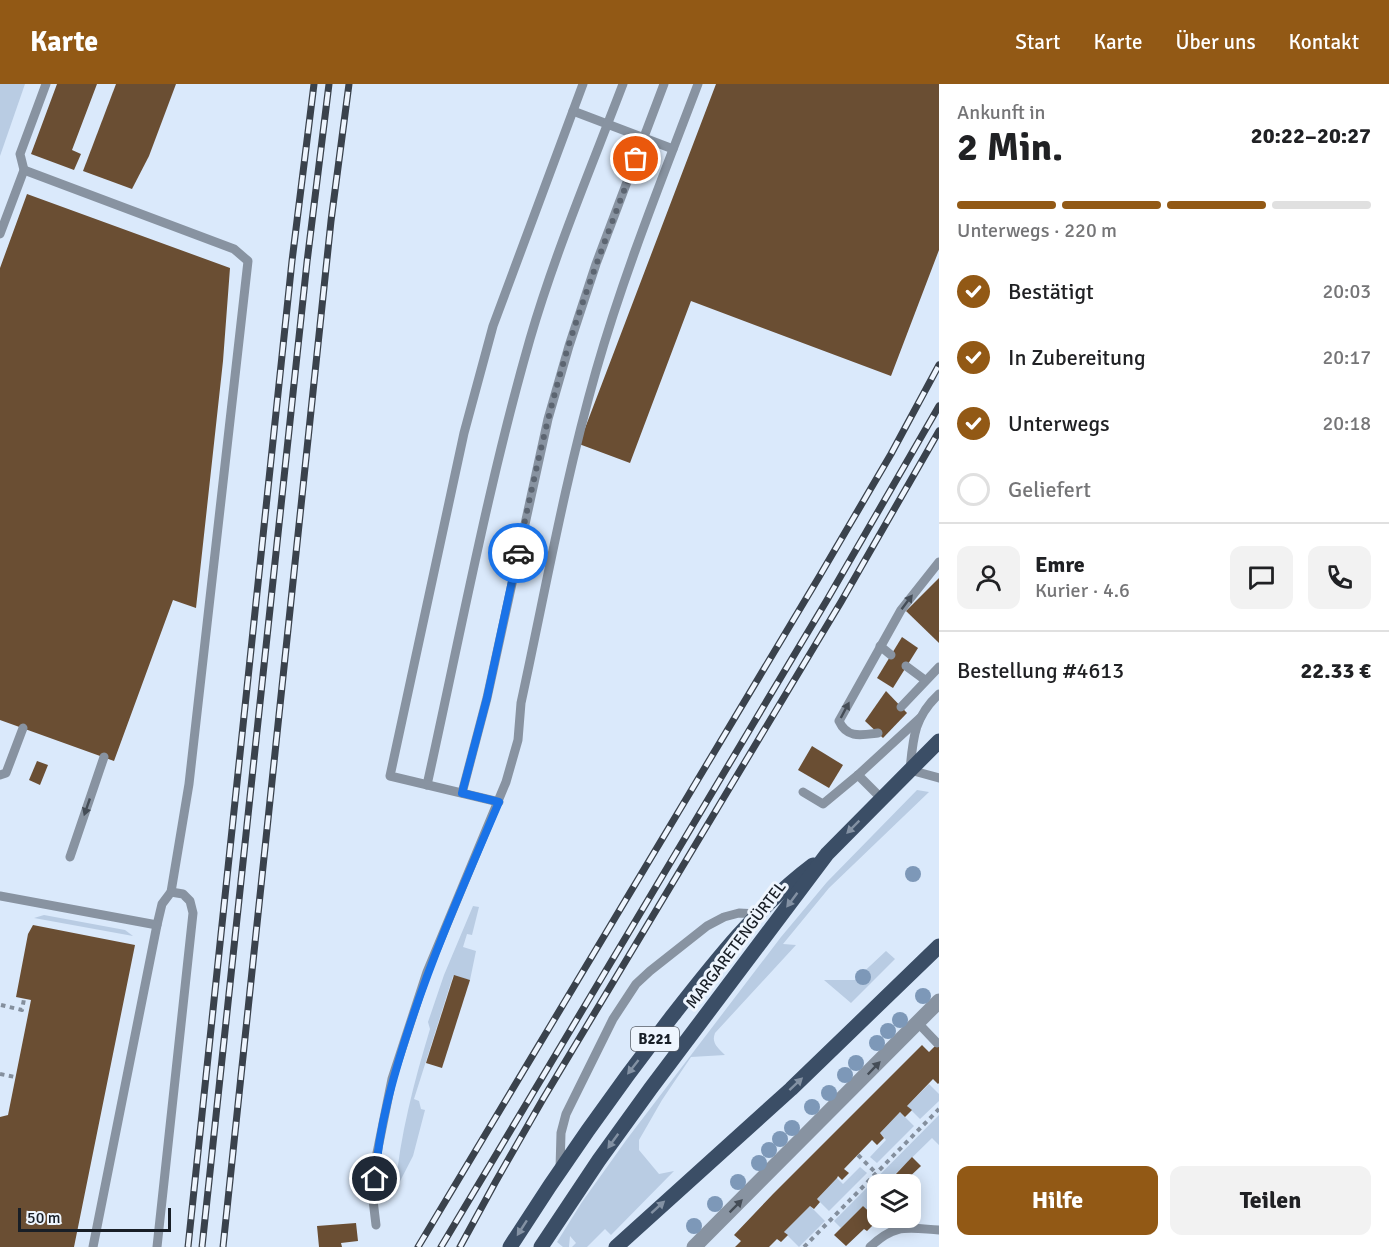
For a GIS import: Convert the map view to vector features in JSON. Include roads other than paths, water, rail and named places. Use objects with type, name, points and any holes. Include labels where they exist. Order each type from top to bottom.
[{"type":"main road","name":"MARGARETENGÜRTEL","points":[[541,1247],[644,1097],[827,854],[939,741]]},
{"type":"main road","name":"B221","points":[[510,1247],[611,1096],[688,996],[787,884],[827,854]]},
{"type":"main road","points":[[616,1247],[815,1067],[939,946]]},
{"type":"street","points":[[694,1247],[939,1001]]},
{"type":"lane","points":[[0,234],[24,170],[20,154],[46,84]]},
{"type":"lane","points":[[499,802],[390,776],[462,444],[494,326],[584,84]]},
{"type":"lane","points":[[427,785],[510,412],[553,269],[623,84]]},
{"type":"lane","points":[[462,793],[487,698],[528,505],[563,367],[596,264],[664,84]]},
{"type":"lane","points":[[376,1225],[373,1200],[376,1158],[392,1079],[428,972],[499,802],[518,740],[521,703],[588,400],[630,264],[698,84]]},
{"type":"lane","points":[[573,111],[673,149]]},
{"type":"lane","points":[[24,170],[234,249],[248,261],[189,784],[171,892],[162,904],[157,925],[93,1247]]},
{"type":"lane","points":[[878,733],[855,736],[843,730],[839,722],[901,610],[939,562]]},
{"type":"lane","points":[[880,646],[891,655]]},
{"type":"lane","points":[[906,666],[925,680]]},
{"type":"lane","points":[[901,707],[939,667]]},
{"type":"lane","points":[[939,694],[927,706],[913,734],[910,770],[939,778]]},
{"type":"lane","points":[[803,792],[823,804],[920,718]]},
{"type":"lane","points":[[0,775],[6,773],[22,728]]},
{"type":"lane","points":[[70,857],[104,758]]},
{"type":"lane","points":[[858,775],[882,799]]},
{"type":"lane","points":[[157,1247],[193,913],[190,901],[183,894],[171,892]]},
{"type":"lane","points":[[0,896],[157,925]]},
{"type":"lane","points":[[560,1170],[561,1133],[566,1114],[614,1019],[636,984],[707,926],[724,917],[739,913],[758,915]]},
{"type":"lane","points":[[918,1023],[938,1043]]},
{"type":"lane","points":[[870,1247],[883,1234],[901,1227],[939,1230]]},
{"type":"railway","points":[[188,1247],[292,261],[314,84]]},
{"type":"railway","points":[[202,1247],[307,262],[329,84]]},
{"type":"railway","points":[[223,1247],[331,221],[349,84]]},
{"type":"railway","points":[[418,1247],[819,577],[891,454],[939,365]]},
{"type":"railway","points":[[441,1247],[827,600],[939,406]]},
{"type":"railway","points":[[460,1247],[543,1099],[841,602],[939,431]]}]
